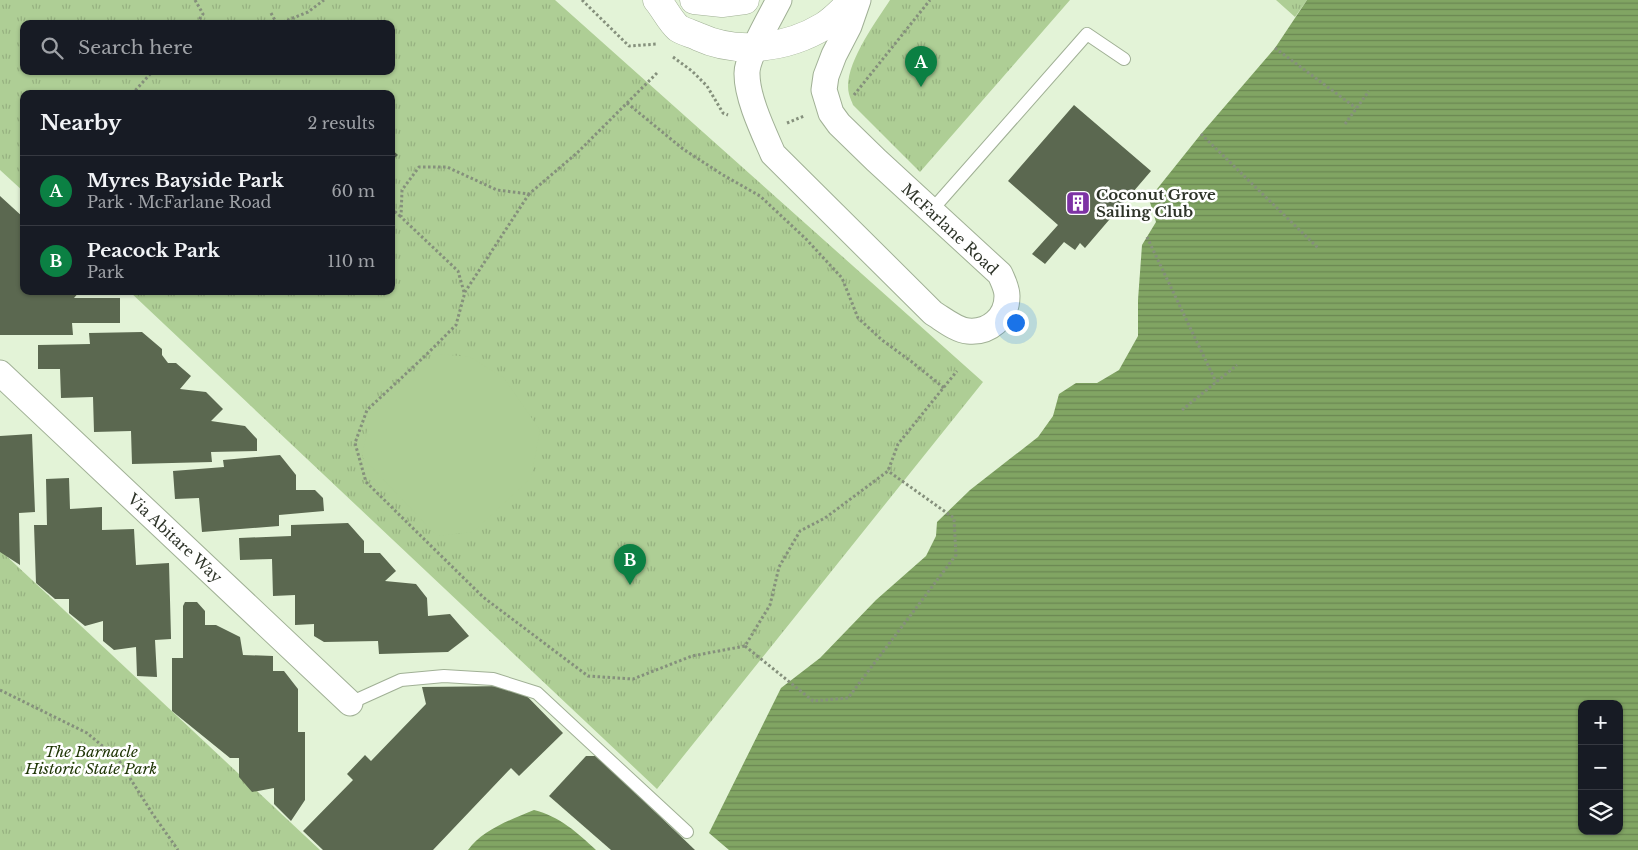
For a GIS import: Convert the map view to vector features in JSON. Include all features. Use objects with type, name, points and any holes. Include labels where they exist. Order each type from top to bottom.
[{"type":"main road","points":[[657,0],[678,28],[704,40],[727,46],[754,48],[780,44],[804,36],[824,26],[842,12],[853,0]]},
{"type":"main road","points":[[694,0],[722,2],[745,0]]},
{"type":"street","name":"McFarlane Road","points":[[779,0],[754,48],[746,72],[760,123],[773,154],[933,313],[966,331],[984,330],[996,322],[1005,309],[1007,297],[1005,285],[1000,274],[931,211],[840,124],[831,113],[824,90],[826,76],[834,55],[849,26],[858,0]]},
{"type":"street","name":"Via Abitare Way","points":[[0,373],[350,703]]},
{"type":"lane","points":[[931,211],[1087,34],[1124,59]]},
{"type":"lane","points":[[350,703],[401,680],[444,676],[493,679],[537,693],[687,832]]},
{"type":"path","points":[[195,0],[203,14],[199,20]]},
{"type":"path","points":[[288,20],[308,12],[324,0]]},
{"type":"path","points":[[582,0],[629,46],[657,44],[664,48]]},
{"type":"path","points":[[851,97],[902,32],[930,0]]},
{"type":"path","points":[[271,13],[275,20]]},
{"type":"path","points":[[1275,48],[1356,108]]},
{"type":"path","points":[[670,54],[708,86],[723,113],[732,116]]},
{"type":"path","points":[[657,73],[577,153],[529,194],[465,292],[456,325],[367,410],[355,443],[366,482],[483,597],[588,676],[634,679],[692,656],[745,646],[770,605],[779,568],[800,531],[825,518],[888,471],[898,444],[957,371]]},
{"type":"path","points":[[136,90],[149,75]]},
{"type":"path","points":[[1345,124],[1369,91]]},
{"type":"path","points":[[627,103],[682,149],[760,196],[806,238],[842,278],[858,318],[882,340],[944,388]]},
{"type":"path","points":[[785,124],[808,115]]},
{"type":"path","points":[[1201,134],[1318,248]]},
{"type":"path","points":[[401,217],[402,190],[419,167],[447,167],[497,190],[529,194]]},
{"type":"path","points":[[395,212],[458,272],[465,292]]},
{"type":"path","points":[[1147,237],[1216,382]]},
{"type":"path","points":[[1182,410],[1237,365]]},
{"type":"path","points":[[745,646],[813,701],[848,698],[956,555],[954,518],[888,471]]},
{"type":"path","points":[[0,690],[86,733],[118,759],[178,850]]},
{"type":"green space","points":[[0,0],[555,0],[983,382],[657,789],[133,295],[395,295],[395,90],[20,90],[20,188],[0,170]]},
{"type":"green space","points":[[890,0],[1070,0],[920,172],[853,105],[849,94],[850,71],[855,58]]},
{"type":"green space","points":[[1276,0],[1307,0],[1295,17]]},
{"type":"green space","points":[[439,354],[470,357],[504,378],[540,430],[531,478],[473,532],[437,536],[362,457],[368,425]]},
{"type":"green space","name":"The Barnacle Historic State Park","points":[[0,550],[320,850],[0,850]]},
{"type":"shaded area","points":[[1307,0],[1638,0],[1638,850],[729,850],[709,833],[781,688],[820,658],[876,600],[926,556],[936,536],[937,522],[970,490],[1038,437],[1053,416],[1059,394],[1076,383],[1097,383],[1119,370],[1138,336],[1138,300],[1142,245],[1156,222],[1149,199],[1201,134],[1275,48]]},
{"type":"shaded area","points":[[534,810],[560,821],[575,831],[596,850],[468,850],[489,831]]},
{"type":"building","name":"Coconut Grove Sailing Club","points":[[1074,105],[1151,171],[1085,248],[1080,243],[1075,250],[1064,242],[1045,264],[1032,254],[1058,225],[1008,181]]},
{"type":"building","points":[[0,196],[20,214],[20,295],[77,295],[74,298],[120,298],[120,323],[72,323],[73,335],[0,335]]},
{"type":"building","points":[[142,332],[162,349],[162,355],[168,363],[176,363],[191,376],[180,389],[206,392],[223,409],[211,421],[245,426],[257,439],[257,451],[211,452],[212,462],[132,464],[131,431],[94,432],[93,397],[61,398],[60,369],[38,369],[38,345],[90,344],[89,333]]},
{"type":"building","points":[[32,434],[35,512],[19,513],[20,565],[0,552],[0,436]]},
{"type":"building","points":[[280,455],[296,475],[296,490],[315,490],[323,498],[324,511],[279,515],[279,526],[202,532],[199,498],[175,499],[173,471],[224,467],[223,460]]},
{"type":"building","points":[[69,478],[70,509],[102,507],[102,530],[134,529],[136,565],[169,563],[171,639],[155,640],[157,677],[137,676],[136,647],[114,650],[103,641],[103,621],[85,626],[69,613],[69,599],[55,599],[36,583],[34,525],[47,525],[46,479]]},
{"type":"building","points":[[348,523],[364,541],[364,553],[380,553],[396,571],[385,581],[416,584],[427,598],[428,616],[450,614],[469,636],[448,652],[379,654],[378,641],[324,642],[314,636],[314,624],[295,625],[295,595],[273,596],[272,559],[240,560],[239,538],[291,536],[291,525]]},
{"type":"building","points":[[185,602],[197,602],[205,611],[205,625],[216,625],[240,637],[243,655],[273,656],[273,671],[284,671],[298,689],[298,732],[305,732],[305,800],[291,821],[274,804],[274,788],[252,792],[239,777],[239,758],[230,758],[172,711],[172,658],[183,658],[183,606]]},
{"type":"building","points":[[517,686],[563,733],[519,776],[511,768],[433,850],[323,850],[303,831],[353,780],[347,774],[365,755],[371,761],[426,704],[422,687]]},
{"type":"building","points":[[586,756],[597,756],[695,850],[611,850],[549,796]]},
{"type":"place","name":"Myres Bayside Park","points":[[921,87]]},
{"type":"place","name":"Coconut Grove Sailing Club","points":[[1078,203]]},
{"type":"place","name":"Peacock Park","points":[[630,585]]}]
